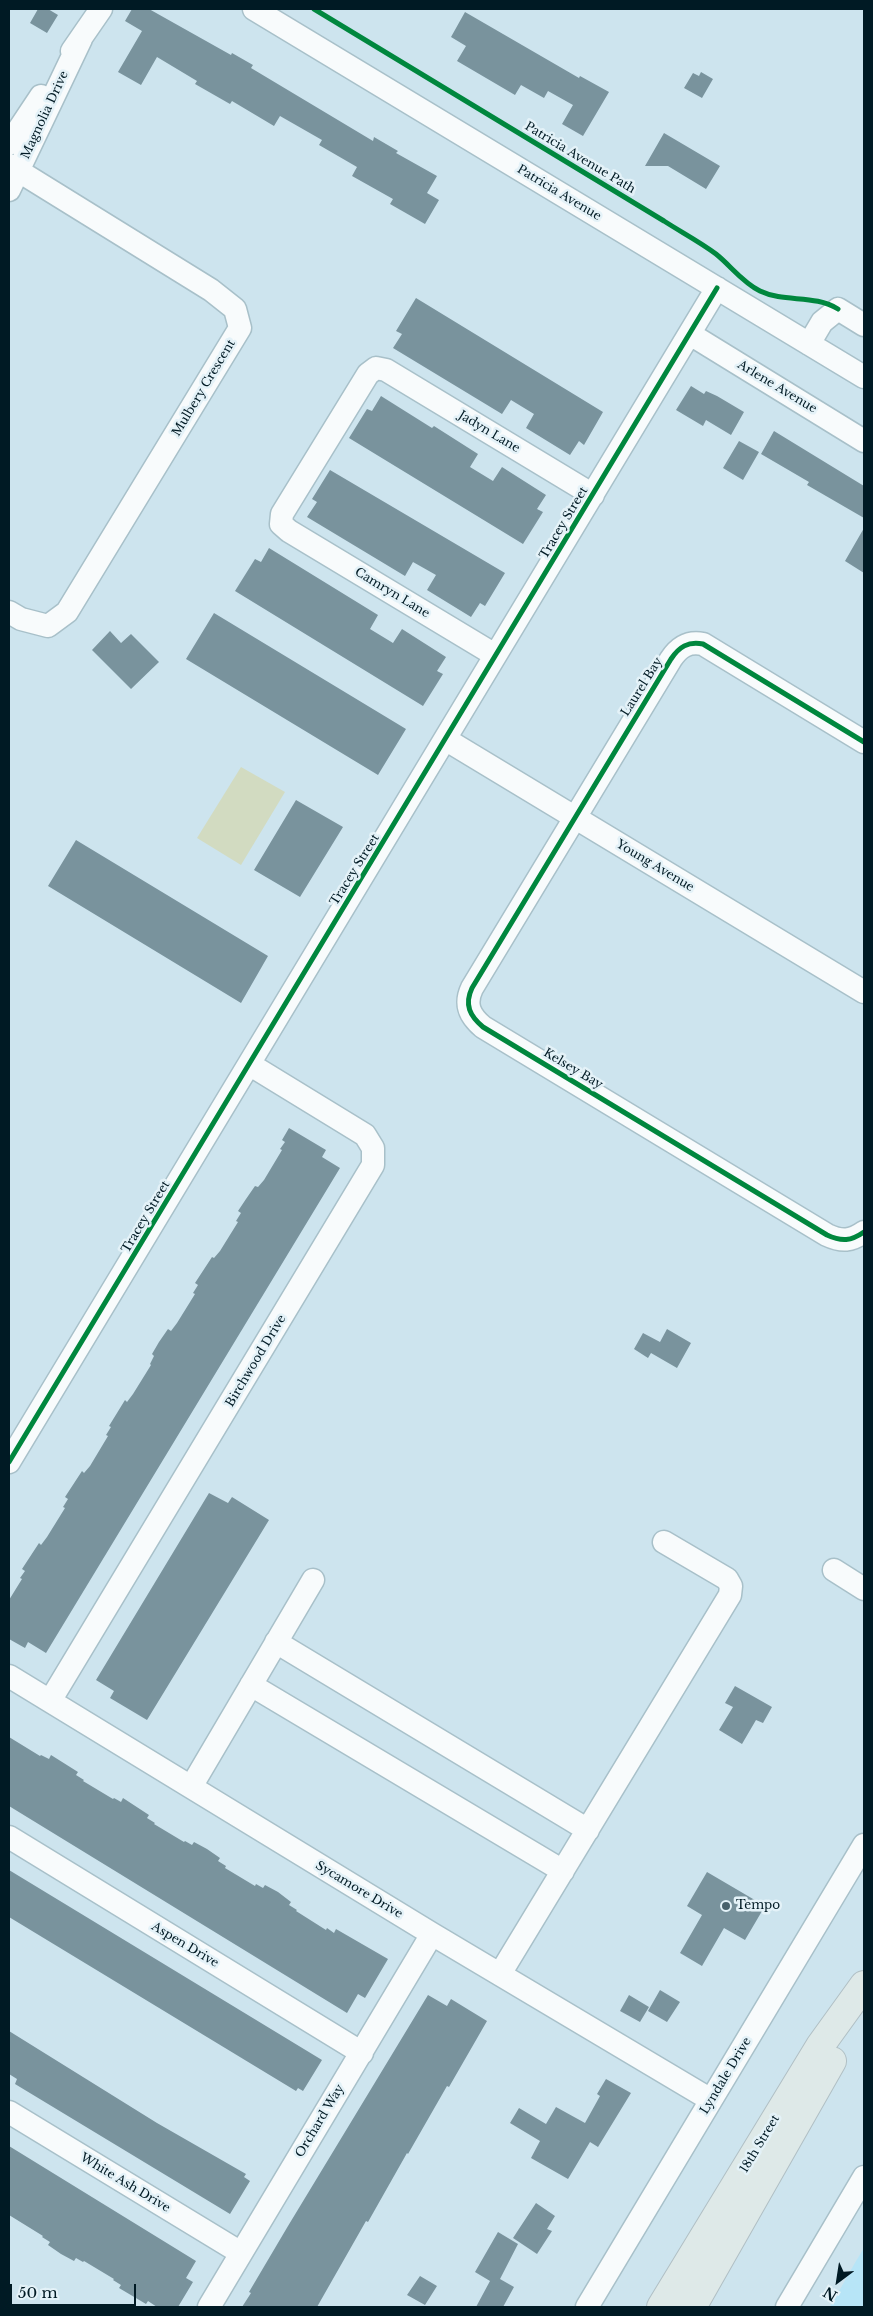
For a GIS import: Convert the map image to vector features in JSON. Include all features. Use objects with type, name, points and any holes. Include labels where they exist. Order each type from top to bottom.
[{"type":"main road","name":"18th Street","points":[[661,2307],[820,2046],[864,1985]]},
{"type":"main road","name":"18th Street","points":[[692,2307],[840,2048],[864,1994]]},
{"type":"street","name":"Magnolia Drive","points":[[9,144],[101,9]]},
{"type":"street","name":"Patricia Avenue","points":[[254,9],[864,377]]},
{"type":"street","name":"Magnolia Drive","points":[[12,175],[81,39]]},
{"type":"street","name":"Mulbery Crescent","points":[[9,612],[21,619],[48,626],[67,612],[240,328],[235,309],[211,290],[12,175]]},
{"type":"street","name":"Tracey Street","points":[[9,1462],[717,288]]},
{"type":"street","points":[[808,344],[822,322],[838,309],[864,325]]},
{"type":"street","name":"Arlene Avenue","points":[[690,334],[864,440]]},
{"type":"street","name":"Jadyn Lane","points":[[289,531],[281,524],[282,514],[368,374],[376,368],[386,370],[593,495]]},
{"type":"street","name":"Camryn Lane","points":[[289,531],[495,655]]},
{"type":"street","name":"Laurel Bay","points":[[574,817],[670,659],[678,650],[689,644],[703,644],[864,742]]},
{"type":"street","name":"Young Avenue","points":[[445,739],[864,992]]},
{"type":"street","name":"Kelsey Bay","points":[[574,817],[472,988],[467,1003],[471,1015],[483,1027],[827,1235],[842,1241],[850,1240],[864,1232]]},
{"type":"street","name":"Birchwood Drive","points":[[50,1701],[373,1166],[373,1148],[364,1136],[249,1064]]},
{"type":"street","points":[[500,1974],[730,1595],[731,1586],[726,1579],[664,1542]]},
{"type":"street","points":[[834,1570],[864,1589]]},
{"type":"street","points":[[191,1787],[313,1580]]},
{"type":"street","points":[[276,1642],[588,1830]]},
{"type":"street","name":"Sycamore Drive","points":[[9,1676],[432,1934],[711,2100]]},
{"type":"street","points":[[251,1685],[563,1871]]},
{"type":"street","name":"Aspen Drive","points":[[9,1837],[362,2052]]},
{"type":"street","name":"Lyndale Drive","points":[[587,2307],[864,1845]]},
{"type":"street","name":"Orchard Way","points":[[209,2307],[432,1934]]},
{"type":"street","name":"White Ash Drive","points":[[9,2112],[241,2253]]},
{"type":"street","points":[[787,2307],[861,2192]]},
{"type":"shaded area","points":[[864,2248],[864,2307],[830,2307],[856,2261]]},
{"type":"green space","points":[[241,767],[285,792],[241,865],[197,838]]},
{"type":"building","points":[[38,9],[48,9],[58,15],[47,33],[30,23]]},
{"type":"building","points":[[132,9],[149,9],[231,55],[232,53],[253,65],[251,68],[373,141],[374,137],[398,151],[396,153],[437,176],[427,193],[439,200],[425,224],[390,204],[393,199],[352,176],[357,167],[319,145],[322,140],[280,116],[274,126],[232,101],[230,104],[195,84],[197,81],[157,57],[141,85],[118,72],[142,31],[125,21]]},
{"type":"building","points":[[465,12],[579,78],[580,76],[609,92],[583,136],[562,124],[573,105],[548,91],[544,98],[521,85],[515,95],[457,61],[466,46],[451,37]]},
{"type":"building","points":[[701,72],[713,79],[702,98],[684,88],[693,73],[699,76]]},
{"type":"building","points":[[664,133],[720,166],[706,189],[668,166],[645,166]]},
{"type":"building","points":[[416,298],[603,412],[584,445],[579,441],[570,455],[526,428],[534,414],[511,400],[502,414],[393,348],[402,334],[396,331]]},
{"type":"building","points":[[691,386],[704,394],[706,391],[717,396],[744,412],[731,435],[706,420],[703,426],[676,410]]},
{"type":"building","points":[[381,396],[478,454],[470,467],[493,481],[502,467],[546,495],[537,509],[543,512],[523,544],[349,438],[367,409],[372,411]]},
{"type":"building","points":[[774,431],[864,486],[864,518],[807,485],[809,482],[761,454]]},
{"type":"building","points":[[739,441],[759,452],[743,480],[723,468]]},
{"type":"building","points":[[330,470],[505,573],[485,606],[480,603],[471,617],[427,590],[436,575],[413,562],[405,576],[307,517],[317,502],[312,499]]},
{"type":"building","points":[[864,528],[864,573],[845,561]]},
{"type":"building","points":[[269,548],[378,615],[370,629],[393,643],[402,629],[446,657],[437,671],[443,674],[423,706],[235,591],[255,559],[261,562]]},
{"type":"building","points":[[214,613],[406,729],[378,775],[186,659]]},
{"type":"building","points":[[110,631],[121,643],[131,634],[159,662],[131,689],[92,650]]},
{"type":"building","points":[[296,800],[343,827],[300,897],[254,870]]},
{"type":"building","points":[[76,840],[268,956],[241,1003],[48,886]]},
{"type":"building","points":[[289,1128],[326,1150],[322,1157],[340,1168],[46,1653],[28,1642],[25,1648],[9,1639],[9,1600],[22,1579],[20,1578],[25,1571],[22,1569],[39,1543],[41,1545],[47,1537],[65,1508],[63,1507],[68,1499],[65,1497],[82,1471],[84,1473],[90,1466],[108,1436],[106,1435],[111,1427],[109,1426],[125,1400],[127,1402],[133,1394],[151,1365],[154,1356],[152,1354],[159,1342],[168,1329],[171,1331],[177,1323],[195,1294],[193,1293],[198,1285],[195,1283],[212,1257],[214,1258],[220,1251],[238,1222],[236,1221],[241,1213],[238,1211],[246,1199],[255,1186],[258,1187],[264,1180],[282,1150],[280,1149],[285,1142],[282,1140]]},
{"type":"building","points":[[667,1329],[691,1343],[677,1368],[651,1353],[648,1358],[634,1349],[643,1333],[660,1342]]},
{"type":"building","points":[[209,1493],[228,1503],[232,1497],[269,1520],[147,1720],[110,1698],[114,1691],[96,1680]]},
{"type":"building","points":[[735,1686],[772,1707],[763,1723],[756,1720],[742,1744],[719,1730],[733,1707],[725,1703]]},
{"type":"building","points":[[9,1737],[40,1756],[49,1759],[51,1755],[78,1772],[76,1775],[83,1781],[113,1799],[121,1802],[123,1798],[149,1815],[147,1818],[154,1824],[184,1842],[192,1845],[194,1842],[207,1849],[220,1858],[218,1861],[226,1866],[225,1868],[255,1886],[256,1884],[263,1888],[265,1885],[278,1892],[291,1902],[289,1905],[296,1911],[326,1930],[327,1928],[334,1933],[336,1929],[388,1959],[365,1998],[358,1994],[347,2013],[9,1806]]},
{"type":"building","points":[[9,1870],[322,2060],[303,2091],[298,2088],[296,2091],[9,1917]]},
{"type":"building","name":"Tempo","points":[[707,1872],[765,1906],[745,1940],[724,1928],[702,1966],[680,1953],[702,1915],[687,1906]]},
{"type":"building","points":[[660,1990],[680,2002],[667,2022],[648,2011]]},
{"type":"building","points":[[428,1995],[447,2006],[451,1999],[487,2021],[449,2087],[447,2086],[368,2222],[366,2221],[317,2307],[242,2307],[288,2226]]},
{"type":"building","points":[[629,1995],[649,2007],[640,2022],[620,2011]]},
{"type":"building","points":[[9,2031],[157,2123],[246,2174],[244,2177],[250,2181],[230,2214],[15,2084],[17,2079],[9,2074]]},
{"type":"building","points":[[606,2079],[631,2093],[598,2147],[590,2142],[568,2179],[531,2158],[540,2141],[510,2123],[519,2108],[546,2124],[556,2107],[585,2123],[600,2096],[597,2094]]},
{"type":"building","points":[[9,2146],[196,2261],[186,2278],[193,2282],[178,2307],[157,2307],[148,2301],[146,2304],[119,2288],[121,2285],[114,2279],[84,2261],[76,2258],[74,2261],[61,2254],[48,2245],[50,2242],[43,2236],[9,2215]]},
{"type":"building","points":[[536,2203],[555,2216],[547,2229],[552,2231],[537,2254],[513,2238]]},
{"type":"building","points":[[498,2232],[518,2244],[500,2279],[514,2287],[503,2307],[476,2307],[490,2281],[475,2272]]},
{"type":"building","points":[[420,2276],[437,2286],[425,2305],[407,2295]]},
{"type":"cycle path","name":"Patricia Avenue Path","points":[[314,9],[697,241],[716,254],[742,279],[760,291],[779,297],[829,304],[838,309]]},
{"type":"cycle path","points":[[9,1462],[717,288]]},
{"type":"cycle path","points":[[864,742],[703,644],[693,643],[684,646],[671,659],[472,988],[469,1000],[472,1014],[483,1027],[827,1235],[846,1240],[864,1232]]},
{"type":"place","name":"Tempo","points":[[726,1906]]}]
